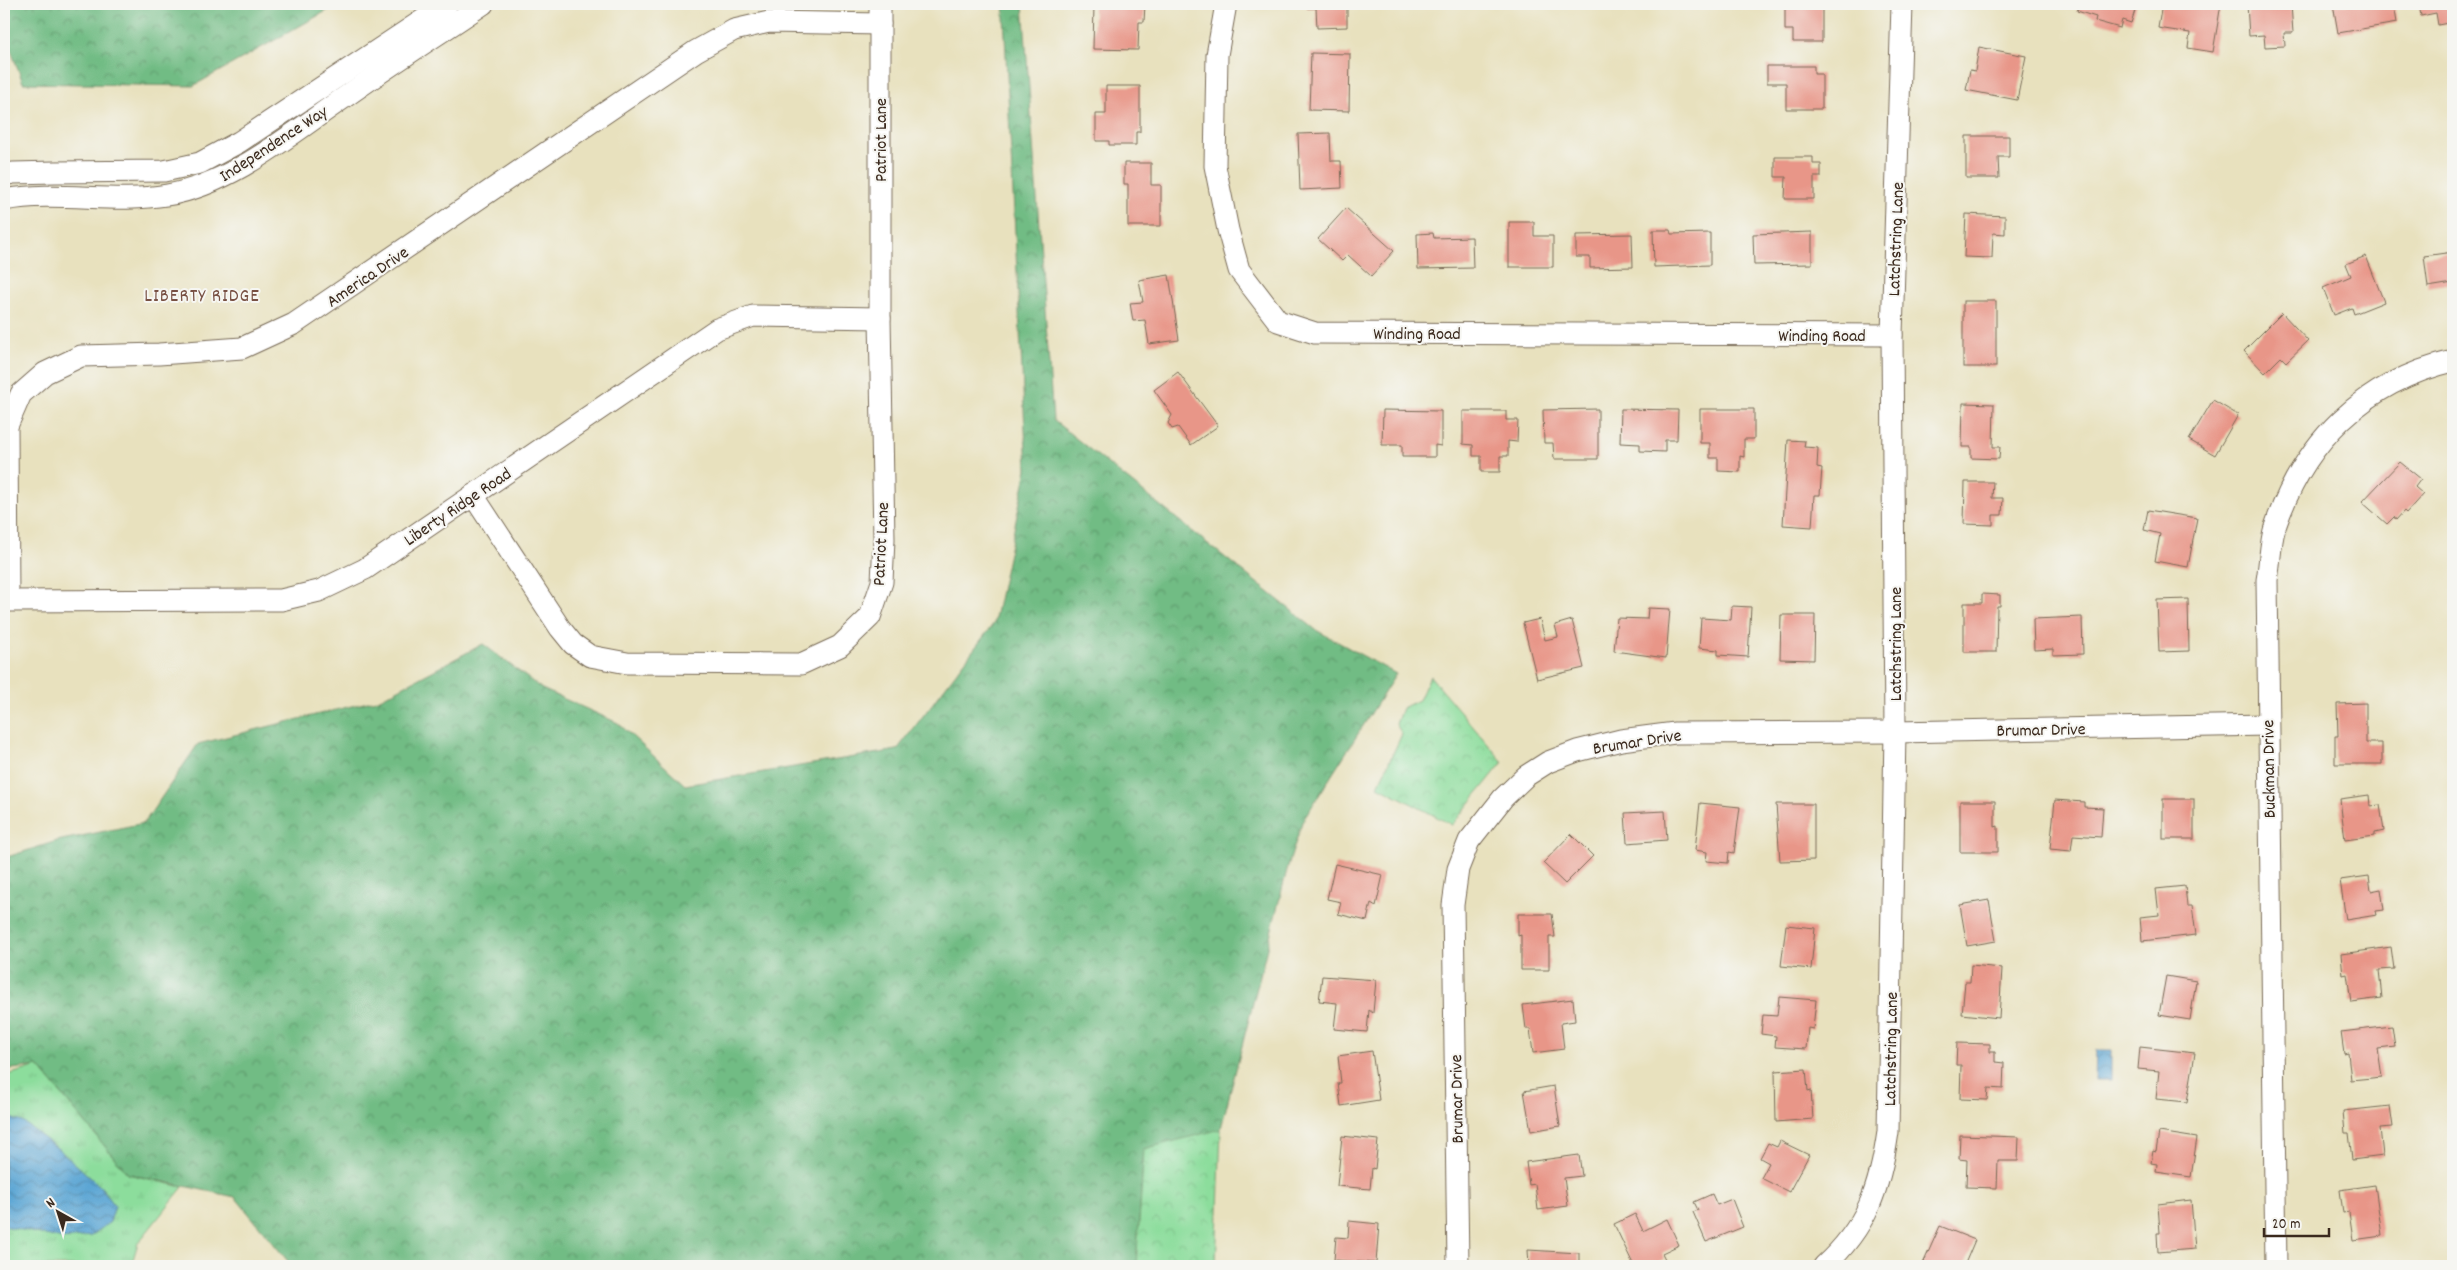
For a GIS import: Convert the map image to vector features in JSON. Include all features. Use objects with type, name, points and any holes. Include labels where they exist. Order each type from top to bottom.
[{"type":"street","name":"Independence Way","points":[[4,175],[13,173],[164,171],[200,163],[238,142],[447,4]]},
{"type":"street","name":"Independence Way","points":[[4,200],[80,196],[124,198],[167,195],[207,184],[260,155],[483,4]]},
{"type":"street","name":"Winding Road","points":[[1226,4],[1217,55],[1215,166],[1228,230],[1239,270],[1278,322],[1315,333],[1892,335]]},
{"type":"street","name":"Latchstring Lane","points":[[1824,1266],[1851,1240],[1870,1206],[1885,1156],[1888,1132],[1895,732],[1892,335],[1902,4]]},
{"type":"street","name":"Patriot Lane","points":[[473,495],[560,628],[573,644],[590,656],[627,664],[801,664],[840,646],[870,617],[882,582],[884,539],[880,318],[880,14]]},
{"type":"street","name":"America Drive","points":[[6,601],[7,426],[21,394],[45,373],[81,356],[159,354],[242,348],[294,324],[696,51],[734,30],[769,22],[880,14]]},
{"type":"street","name":"Liberty Ridge Road","points":[[6,601],[281,600],[319,591],[365,569],[717,329],[753,316],[880,318]]},
{"type":"street","name":"Buckman Drive","points":[[2276,1266],[2267,580],[2275,528],[2304,463],[2325,436],[2378,390],[2408,374],[2453,361]]},
{"type":"street","name":"Brumar Drive","points":[[1458,1266],[1453,905],[1458,868],[1469,841],[1486,818],[1520,781],[1548,762],[1577,751],[1621,740],[1675,733],[1895,732],[2268,725]]},
{"type":"green space","points":[[4,4],[339,4],[193,86],[23,83],[4,31]]},
{"type":"green space","points":[[1005,4],[1023,4],[1053,420],[1316,630],[1396,674],[1302,822],[1288,866],[1220,1132],[1144,1149],[1136,1266],[292,1266],[235,1197],[128,1174],[38,1066],[4,1070],[4,858],[57,841],[144,823],[198,744],[380,699],[483,644],[542,689],[618,723],[685,785],[897,750],[994,623],[1027,469],[1004,16]]},
{"type":"green space","points":[[1430,676],[1503,762],[1452,825],[1378,786],[1402,734],[1396,724],[1402,708],[1419,700]]},
{"type":"green space","points":[[38,1066],[128,1174],[183,1187],[138,1243],[131,1266],[92,1266],[89,1264],[87,1266],[4,1266],[4,1076]]},
{"type":"green space","points":[[1221,1129],[1216,1266],[1136,1266],[1144,1149]]},
{"type":"water","points":[[2096,1050],[2111,1050],[2111,1080],[2095,1080]]},
{"type":"water","points":[[4,1116],[23,1122],[61,1151],[102,1188],[115,1206],[110,1222],[91,1236],[63,1239],[4,1226]]},
{"type":"building","points":[[1094,4],[1145,4],[1144,22],[1139,22],[1138,50],[1093,49]]},
{"type":"building","points":[[1307,4],[1347,4],[1347,27],[1317,28],[1316,8],[1307,8]]},
{"type":"building","points":[[1822,4],[1822,42],[1793,42],[1793,30],[1785,30],[1785,5]]},
{"type":"building","points":[[2080,4],[2137,4],[2131,23],[2122,20],[2120,28],[2095,21],[2096,17],[2077,11]]},
{"type":"building","points":[[2162,4],[2221,4],[2213,52],[2188,48],[2190,33],[2158,28]]},
{"type":"building","points":[[2247,4],[2291,4],[2293,33],[2284,33],[2285,46],[2265,47],[2264,35],[2249,36]]},
{"type":"building","points":[[2333,4],[2394,4],[2397,23],[2338,33]]},
{"type":"building","points":[[2419,4],[2453,4],[2453,22],[2438,25],[2436,13],[2421,16]]},
{"type":"building","points":[[1979,47],[2026,56],[2017,100],[1966,90],[1970,70],[1975,71]]},
{"type":"building","points":[[1311,53],[1350,54],[1349,111],[1309,110]]},
{"type":"building","points":[[1767,66],[1814,66],[1814,74],[1822,74],[1822,109],[1786,109],[1786,83],[1767,83]]},
{"type":"building","points":[[1106,86],[1140,86],[1140,132],[1136,132],[1136,145],[1109,145],[1109,141],[1096,141],[1096,114],[1106,114]]},
{"type":"building","points":[[1330,133],[1331,161],[1341,161],[1342,188],[1300,190],[1298,134]]},
{"type":"building","points":[[1966,136],[2009,136],[2009,157],[1998,157],[1999,178],[1966,178]]},
{"type":"building","points":[[1775,157],[1813,157],[1813,164],[1821,164],[1821,177],[1814,177],[1814,199],[1785,199],[1786,177],[1775,177]]},
{"type":"building","points":[[1124,163],[1151,163],[1151,185],[1161,185],[1161,226],[1128,226],[1128,184],[1124,184]]},
{"type":"building","points":[[1346,208],[1394,251],[1371,276],[1348,255],[1342,261],[1318,239]]},
{"type":"building","points":[[1966,214],[2005,216],[2005,234],[1993,233],[1992,258],[1964,257]]},
{"type":"building","points":[[1509,222],[1534,222],[1534,236],[1553,236],[1553,267],[1509,267]]},
{"type":"building","points":[[1653,230],[1670,230],[1671,234],[1710,233],[1710,265],[1654,267]]},
{"type":"building","points":[[1812,232],[1812,264],[1754,265],[1753,234]]},
{"type":"building","points":[[1433,233],[1434,238],[1472,237],[1473,268],[1418,269],[1417,234]]},
{"type":"building","points":[[1632,234],[1633,267],[1590,268],[1590,257],[1576,257],[1576,235]]},
{"type":"building","points":[[2453,252],[2453,283],[2428,287],[2424,256]]},
{"type":"building","points":[[2366,256],[2384,302],[2354,314],[2352,308],[2334,315],[2323,288],[2351,276],[2346,264]]},
{"type":"building","points":[[1169,275],[1179,340],[1149,344],[1145,320],[1133,321],[1130,303],[1143,302],[1139,280]]},
{"type":"building","points":[[1963,301],[1996,301],[1996,367],[1963,367]]},
{"type":"building","points":[[2282,313],[2308,341],[2286,362],[2281,357],[2265,373],[2244,351]]},
{"type":"building","points":[[1178,372],[1218,426],[1191,445],[1178,427],[1172,429],[1168,423],[1172,415],[1154,390]]},
{"type":"building","points":[[2213,400],[2238,415],[2215,455],[2189,440]]},
{"type":"building","points":[[1963,403],[1994,404],[1993,447],[2000,447],[1999,459],[1971,458],[1971,447],[1962,447]]},
{"type":"building","points":[[1598,409],[1598,459],[1554,459],[1553,443],[1544,443],[1543,410]]},
{"type":"building","points":[[1621,409],[1678,410],[1677,440],[1665,440],[1665,452],[1640,451],[1640,444],[1620,443]]},
{"type":"building","points":[[1700,409],[1754,409],[1754,439],[1744,439],[1744,457],[1740,456],[1740,472],[1718,471],[1718,458],[1710,458],[1710,443],[1700,443]]},
{"type":"building","points":[[1383,410],[1441,411],[1441,446],[1435,445],[1435,457],[1402,457],[1402,445],[1382,445]]},
{"type":"building","points":[[1463,411],[1506,411],[1506,420],[1518,420],[1517,442],[1508,441],[1508,456],[1500,456],[1500,472],[1481,472],[1481,456],[1473,456],[1473,445],[1463,444]]},
{"type":"building","points":[[1788,440],[1805,441],[1804,447],[1818,448],[1817,467],[1822,468],[1820,495],[1814,495],[1812,527],[1783,525]]},
{"type":"building","points":[[2400,462],[2421,479],[2415,487],[2423,494],[2406,513],[2404,511],[2396,520],[2394,517],[2387,524],[2362,502]]},
{"type":"building","points":[[1965,482],[1993,482],[1992,498],[2003,498],[2002,515],[1993,515],[1993,525],[1964,524]]},
{"type":"building","points":[[2148,510],[2197,518],[2188,567],[2155,561],[2160,534],[2144,530]]},
{"type":"building","points":[[1982,594],[2000,595],[2000,606],[1997,606],[1996,652],[1964,652],[1964,603],[1982,603]]},
{"type":"building","points":[[2188,599],[2189,651],[2159,652],[2157,600]]},
{"type":"building","points":[[1732,606],[1751,607],[1748,657],[1718,655],[1718,650],[1699,648],[1701,618],[1731,620]]},
{"type":"building","points":[[1648,608],[1670,609],[1666,658],[1614,651],[1617,618],[1647,619]]},
{"type":"building","points":[[1781,615],[1815,615],[1814,660],[1780,659]]},
{"type":"building","points":[[2082,617],[2083,654],[2053,655],[2053,649],[2034,650],[2033,619]]},
{"type":"building","points":[[1540,619],[1545,640],[1558,637],[1555,625],[1572,620],[1584,668],[1537,679],[1523,623]]},
{"type":"building","points":[[2366,703],[2366,743],[2382,743],[2382,764],[2335,764],[2335,736],[2338,736],[2337,704]]},
{"type":"building","points":[[2369,795],[2370,806],[2380,805],[2384,831],[2375,833],[2375,836],[2345,840],[2340,799]]},
{"type":"building","points":[[2163,799],[2194,799],[2194,839],[2163,839]]},
{"type":"building","points":[[2055,800],[2084,802],[2084,807],[2103,808],[2101,837],[2073,835],[2071,851],[2050,849]]},
{"type":"building","points":[[1960,801],[1995,801],[1995,827],[1998,826],[1998,852],[1960,852]]},
{"type":"building","points":[[1700,803],[1740,807],[1734,853],[1729,852],[1728,863],[1706,861],[1707,852],[1695,850]]},
{"type":"building","points":[[1776,804],[1814,804],[1814,860],[1780,861]]},
{"type":"building","points":[[1665,811],[1667,840],[1627,843],[1625,813]]},
{"type":"building","points":[[1571,834],[1593,856],[1565,884],[1543,863]]},
{"type":"building","points":[[1335,864],[1383,875],[1376,906],[1371,903],[1367,921],[1338,914],[1341,902],[1327,899]]},
{"type":"building","points":[[2369,876],[2371,891],[2381,889],[2384,910],[2376,911],[2377,915],[2346,920],[2340,880]]},
{"type":"building","points":[[2185,886],[2187,906],[2192,906],[2196,935],[2142,941],[2140,917],[2159,915],[2156,889]]},
{"type":"building","points":[[1989,900],[1996,941],[1967,946],[1960,905]]},
{"type":"building","points":[[1518,914],[1552,914],[1555,937],[1549,937],[1549,970],[1521,970],[1521,935],[1518,936]]},
{"type":"building","points":[[1786,925],[1815,928],[1811,969],[1781,966]]},
{"type":"building","points":[[2391,947],[2394,969],[2379,970],[2382,998],[2351,1002],[2347,974],[2343,975],[2341,954]]},
{"type":"building","points":[[1971,965],[2002,968],[1999,1018],[1962,1014],[1965,982],[1970,982]]},
{"type":"building","points":[[1322,976],[1376,980],[1373,1013],[1369,1010],[1367,1032],[1334,1029],[1337,1003],[1319,1001]]},
{"type":"building","points":[[2166,976],[2196,981],[2190,1020],[2159,1015]]},
{"type":"building","points":[[1779,997],[1816,1000],[1813,1029],[1808,1028],[1806,1049],[1775,1047],[1776,1036],[1761,1034],[1763,1015],[1777,1016]]},
{"type":"building","points":[[1573,999],[1575,1021],[1561,1023],[1564,1049],[1533,1053],[1530,1029],[1526,1029],[1523,1005]]},
{"type":"building","points":[[2392,1026],[2395,1047],[2378,1049],[2382,1077],[2351,1080],[2348,1053],[2344,1054],[2341,1032]]},
{"type":"building","points":[[1957,1043],[1990,1044],[1990,1052],[1995,1052],[1995,1062],[2004,1063],[2003,1089],[1988,1088],[1987,1100],[1960,1099],[1961,1065],[1956,1065]]},
{"type":"building","points":[[2140,1047],[2195,1053],[2187,1102],[2156,1099],[2159,1071],[2138,1069]]},
{"type":"building","points":[[1372,1051],[1379,1100],[1341,1106],[1338,1083],[1341,1083],[1338,1056]]},
{"type":"building","points":[[1806,1069],[1808,1091],[1811,1090],[1813,1119],[1776,1122],[1775,1071]]},
{"type":"building","points":[[1554,1086],[1560,1126],[1531,1131],[1524,1091]]},
{"type":"building","points":[[2390,1106],[2393,1127],[2380,1128],[2383,1156],[2352,1160],[2349,1133],[2345,1133],[2343,1111]]},
{"type":"building","points":[[2159,1132],[2197,1138],[2191,1177],[2156,1172],[2157,1164],[2151,1163],[2153,1151],[2156,1152]]},
{"type":"building","points":[[1960,1135],[2019,1137],[2018,1161],[1998,1161],[1997,1188],[1966,1187],[1967,1160],[1959,1159]]},
{"type":"building","points":[[1342,1136],[1378,1140],[1375,1169],[1372,1168],[1370,1189],[1337,1186]]},
{"type":"building","points":[[1780,1141],[1809,1155],[1789,1192],[1761,1178],[1769,1163],[1760,1158],[1768,1143],[1777,1147]]},
{"type":"building","points":[[1579,1155],[1582,1176],[1564,1178],[1568,1206],[1538,1210],[1535,1184],[1529,1185],[1526,1162]]},
{"type":"building","points":[[2375,1185],[2382,1236],[2353,1240],[2349,1212],[2343,1213],[2340,1190]]},
{"type":"building","points":[[1712,1194],[1717,1205],[1732,1199],[1743,1227],[1706,1242],[1693,1212],[1698,1210],[1694,1202]]},
{"type":"building","points":[[2191,1200],[2195,1249],[2158,1252],[2157,1233],[2160,1233],[2158,1204]]},
{"type":"building","points":[[1635,1214],[1643,1231],[1667,1219],[1679,1245],[1662,1253],[1665,1259],[1650,1266],[1634,1266],[1614,1224]]},
{"type":"building","points":[[1349,1221],[1379,1224],[1376,1263],[1334,1260],[1336,1237],[1348,1238]]},
{"type":"building","points":[[1940,1226],[1975,1240],[1964,1266],[1922,1266]]},
{"type":"building","points":[[1528,1250],[1579,1253],[1579,1266],[1529,1266]]},
{"type":"district","name":"LIBERTY RIDGE","points":[[202,294]]}]
